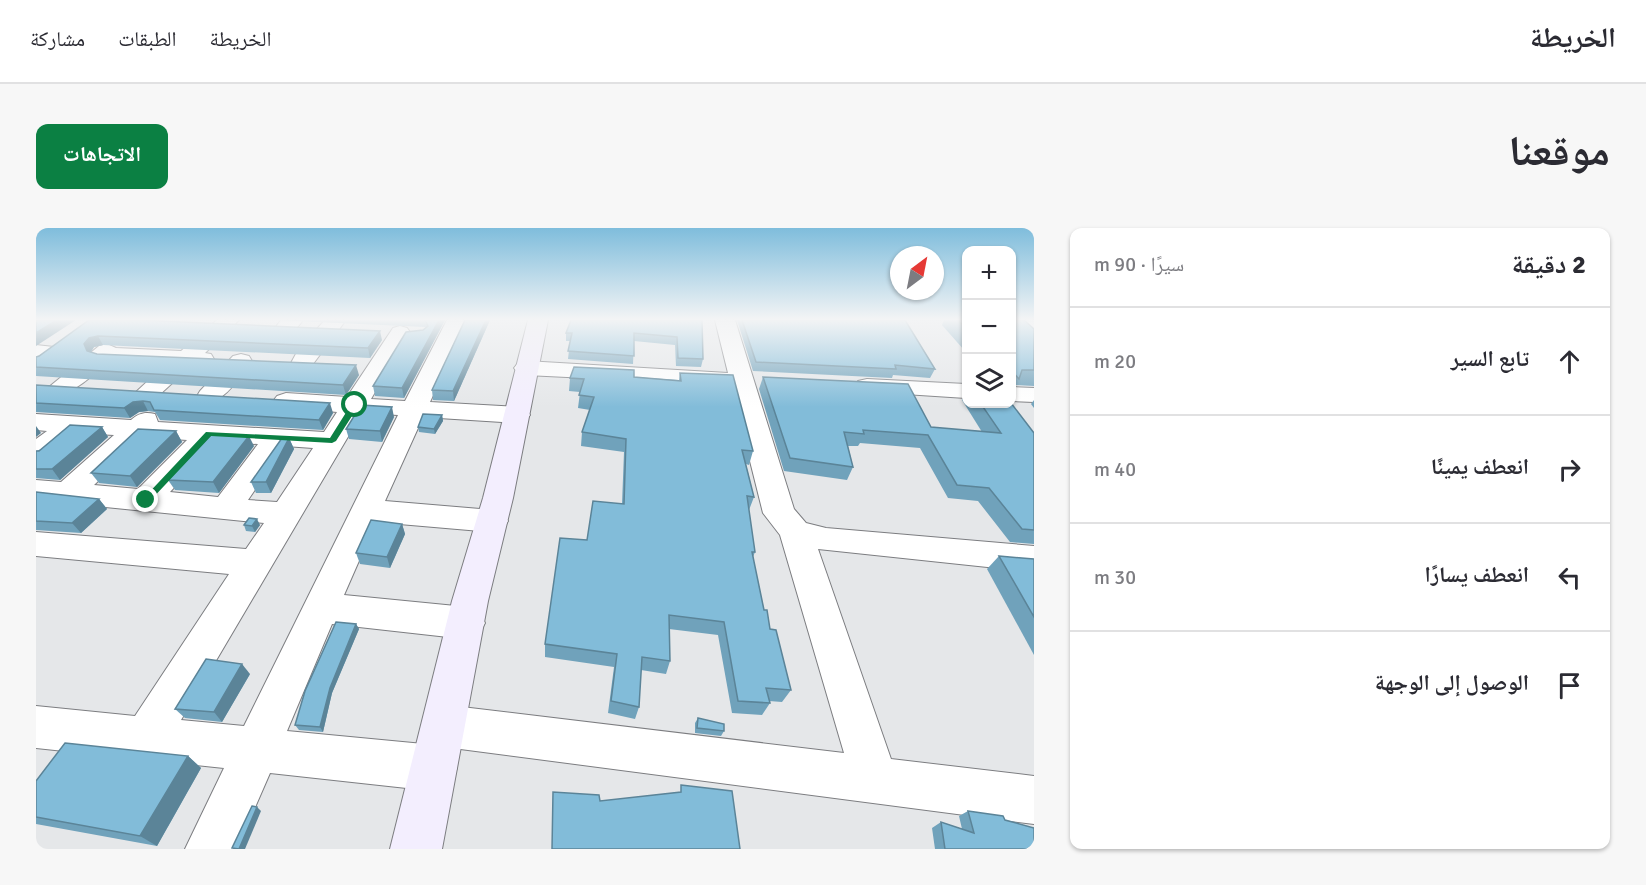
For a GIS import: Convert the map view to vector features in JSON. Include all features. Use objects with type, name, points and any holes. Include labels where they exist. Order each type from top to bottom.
[{"type":"street","points":[[61,387],[110,349]]},
{"type":"street","points":[[68,493],[137,429],[149,392],[188,358],[207,349]]},
{"type":"street","points":[[209,396],[282,363],[306,355],[313,349]]},
{"type":"street","points":[[146,739],[254,563],[355,405],[368,366],[395,349]]},
{"type":"street","points":[[212,849],[412,408],[420,349]]},
{"type":"street","points":[[416,849],[466,623],[492,521],[531,349]]},
{"type":"street","points":[[739,349],[754,381],[778,513],[795,531],[875,780]]},
{"type":"street","points":[[104,354],[282,363],[310,373],[266,400]]},
{"type":"street","points":[[526,368],[754,381]]},
{"type":"street","points":[[36,385],[94,389]]},
{"type":"street","points":[[848,386],[962,391]]},
{"type":"street","points":[[149,392],[517,415]]},
{"type":"street","points":[[1016,393],[1034,395]]},
{"type":"street","points":[[36,422],[332,441]]},
{"type":"street","points":[[36,453],[70,424]]},
{"type":"street","points":[[146,500],[209,433]]},
{"type":"street","points":[[226,508],[278,437]]},
{"type":"street","points":[[36,490],[287,514]]},
{"type":"street","points":[[366,510],[492,521]]},
{"type":"street","points":[[795,531],[826,540],[1034,559]]},
{"type":"street","points":[[36,544],[254,563]]},
{"type":"street","points":[[320,608],[466,623]]},
{"type":"street","points":[[36,728],[258,750],[439,747],[875,780],[1034,800]]},
{"type":"building","points":[[49,349],[86,349],[97,354],[356,365],[343,385],[36,367],[36,357]]},
{"type":"building","points":[[396,349],[423,349],[402,388],[373,386]]},
{"type":"building","points":[[451,349],[473,349],[453,391],[432,390]]},
{"type":"building","points":[[568,349],[634,349],[634,356],[568,351]]},
{"type":"building","points":[[678,349],[703,349],[703,359],[678,358]]},
{"type":"building","points":[[752,349],[923,349],[935,369],[895,365],[896,369],[756,362]]},
{"type":"building","points":[[1016,349],[1034,349],[1034,370],[1022,370],[1019,379],[1016,376]]},
{"type":"building","points":[[574,367],[634,370],[634,377],[681,381],[680,373],[733,375],[753,451],[742,450],[754,497],[747,496],[755,552],[752,552],[764,610],[767,610],[770,629],[776,630],[791,690],[766,688],[770,703],[738,701],[724,622],[669,615],[670,661],[642,657],[639,707],[611,701],[617,654],[545,644],[560,538],[587,540],[593,501],[624,504],[626,439],[582,432],[594,397],[579,395],[584,379],[570,378]]},
{"type":"building","points":[[763,377],[908,384],[931,427],[1001,433],[984,408],[1015,408],[1034,433],[1034,530],[1022,529],[989,488],[957,485],[928,435],[863,430],[864,434],[844,432],[853,467],[790,458]]},
{"type":"building","points":[[36,385],[330,403],[319,420],[154,410],[150,402],[143,401],[133,402],[124,408],[36,403]]},
{"type":"building","points":[[361,405],[392,407],[380,431],[346,429]]},
{"type":"building","points":[[423,414],[442,415],[434,429],[418,427]]},
{"type":"building","points":[[70,425],[102,427],[52,469],[36,469],[36,451],[39,451]]},
{"type":"building","points":[[138,429],[176,431],[130,476],[91,473]]},
{"type":"building","points":[[212,434],[249,436],[213,482],[168,480]]},
{"type":"building","points":[[282,438],[289,438],[266,482],[251,482]]},
{"type":"building","points":[[36,492],[99,499],[72,523],[36,521]]},
{"type":"building","points":[[249,518],[257,519],[252,526],[244,525]]},
{"type":"building","points":[[371,520],[402,524],[387,557],[356,553]]},
{"type":"building","points":[[999,556],[1034,559],[1034,617]]},
{"type":"building","points":[[336,622],[356,624],[330,688],[320,727],[295,725],[305,691]]},
{"type":"building","points":[[206,659],[242,664],[214,712],[175,709]]},
{"type":"building","points":[[698,718],[724,724],[724,731],[697,728]]},
{"type":"building","points":[[65,743],[188,756],[140,836],[36,817],[36,781]]},
{"type":"building","points":[[681,785],[732,791],[740,849],[552,849],[553,792],[599,795],[600,801],[681,792]]},
{"type":"building","points":[[252,806],[257,807],[239,849],[232,848]]},
{"type":"building","points":[[968,811],[1003,816],[1005,820],[1034,828],[1034,849],[945,849],[941,822],[974,833]]},
{"type":"route","points":[[146,500],[209,433],[332,441],[355,405]]}]
